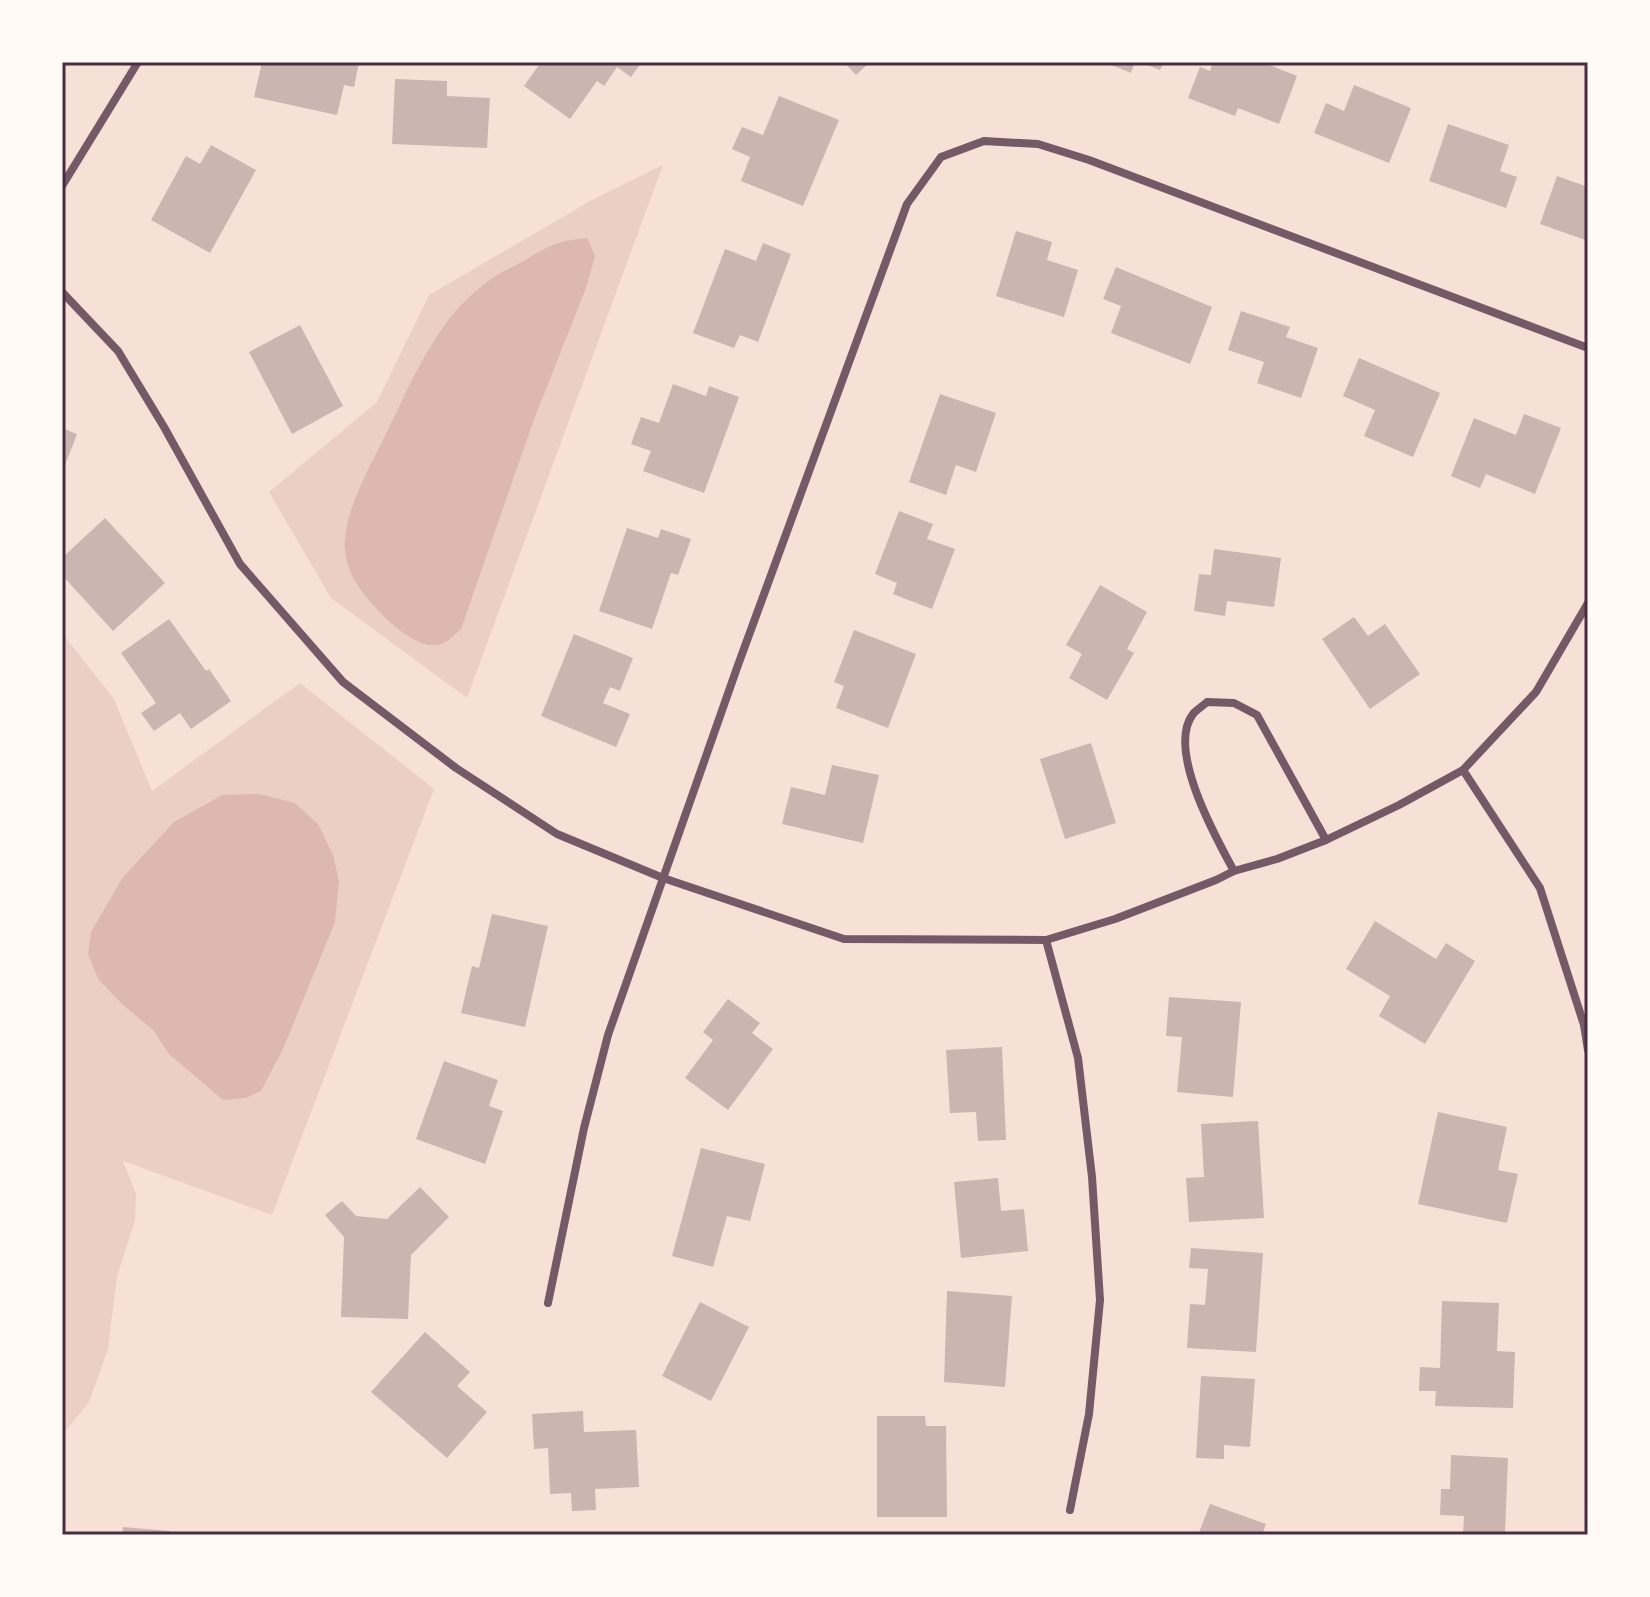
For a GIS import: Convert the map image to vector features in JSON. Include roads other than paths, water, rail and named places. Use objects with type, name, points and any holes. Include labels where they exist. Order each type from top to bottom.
[{"type":"street","points":[[62,186],[138,62]]},
{"type":"street","points":[[548,1303],[584,1128],[608,1035],[793,512],[907,204],[941,157],[984,141],[1038,144],[1089,160],[1588,348]]},
{"type":"street","points":[[62,292],[118,351],[240,564],[343,682],[456,768],[557,834],[663,878],[844,939],[1046,940],[1115,919],[1234,871],[1326,840],[1463,770],[1536,692],[1588,603]]},
{"type":"street","points":[[1234,871],[1204,812],[1187,764],[1186,733],[1192,715],[1207,702],[1234,703],[1257,715],[1326,840]]},
{"type":"street","points":[[1463,770],[1540,888],[1584,1025],[1588,1050]]},
{"type":"street","points":[[1046,940],[1078,1058],[1092,1177],[1100,1300],[1089,1414],[1070,1510]]}]
